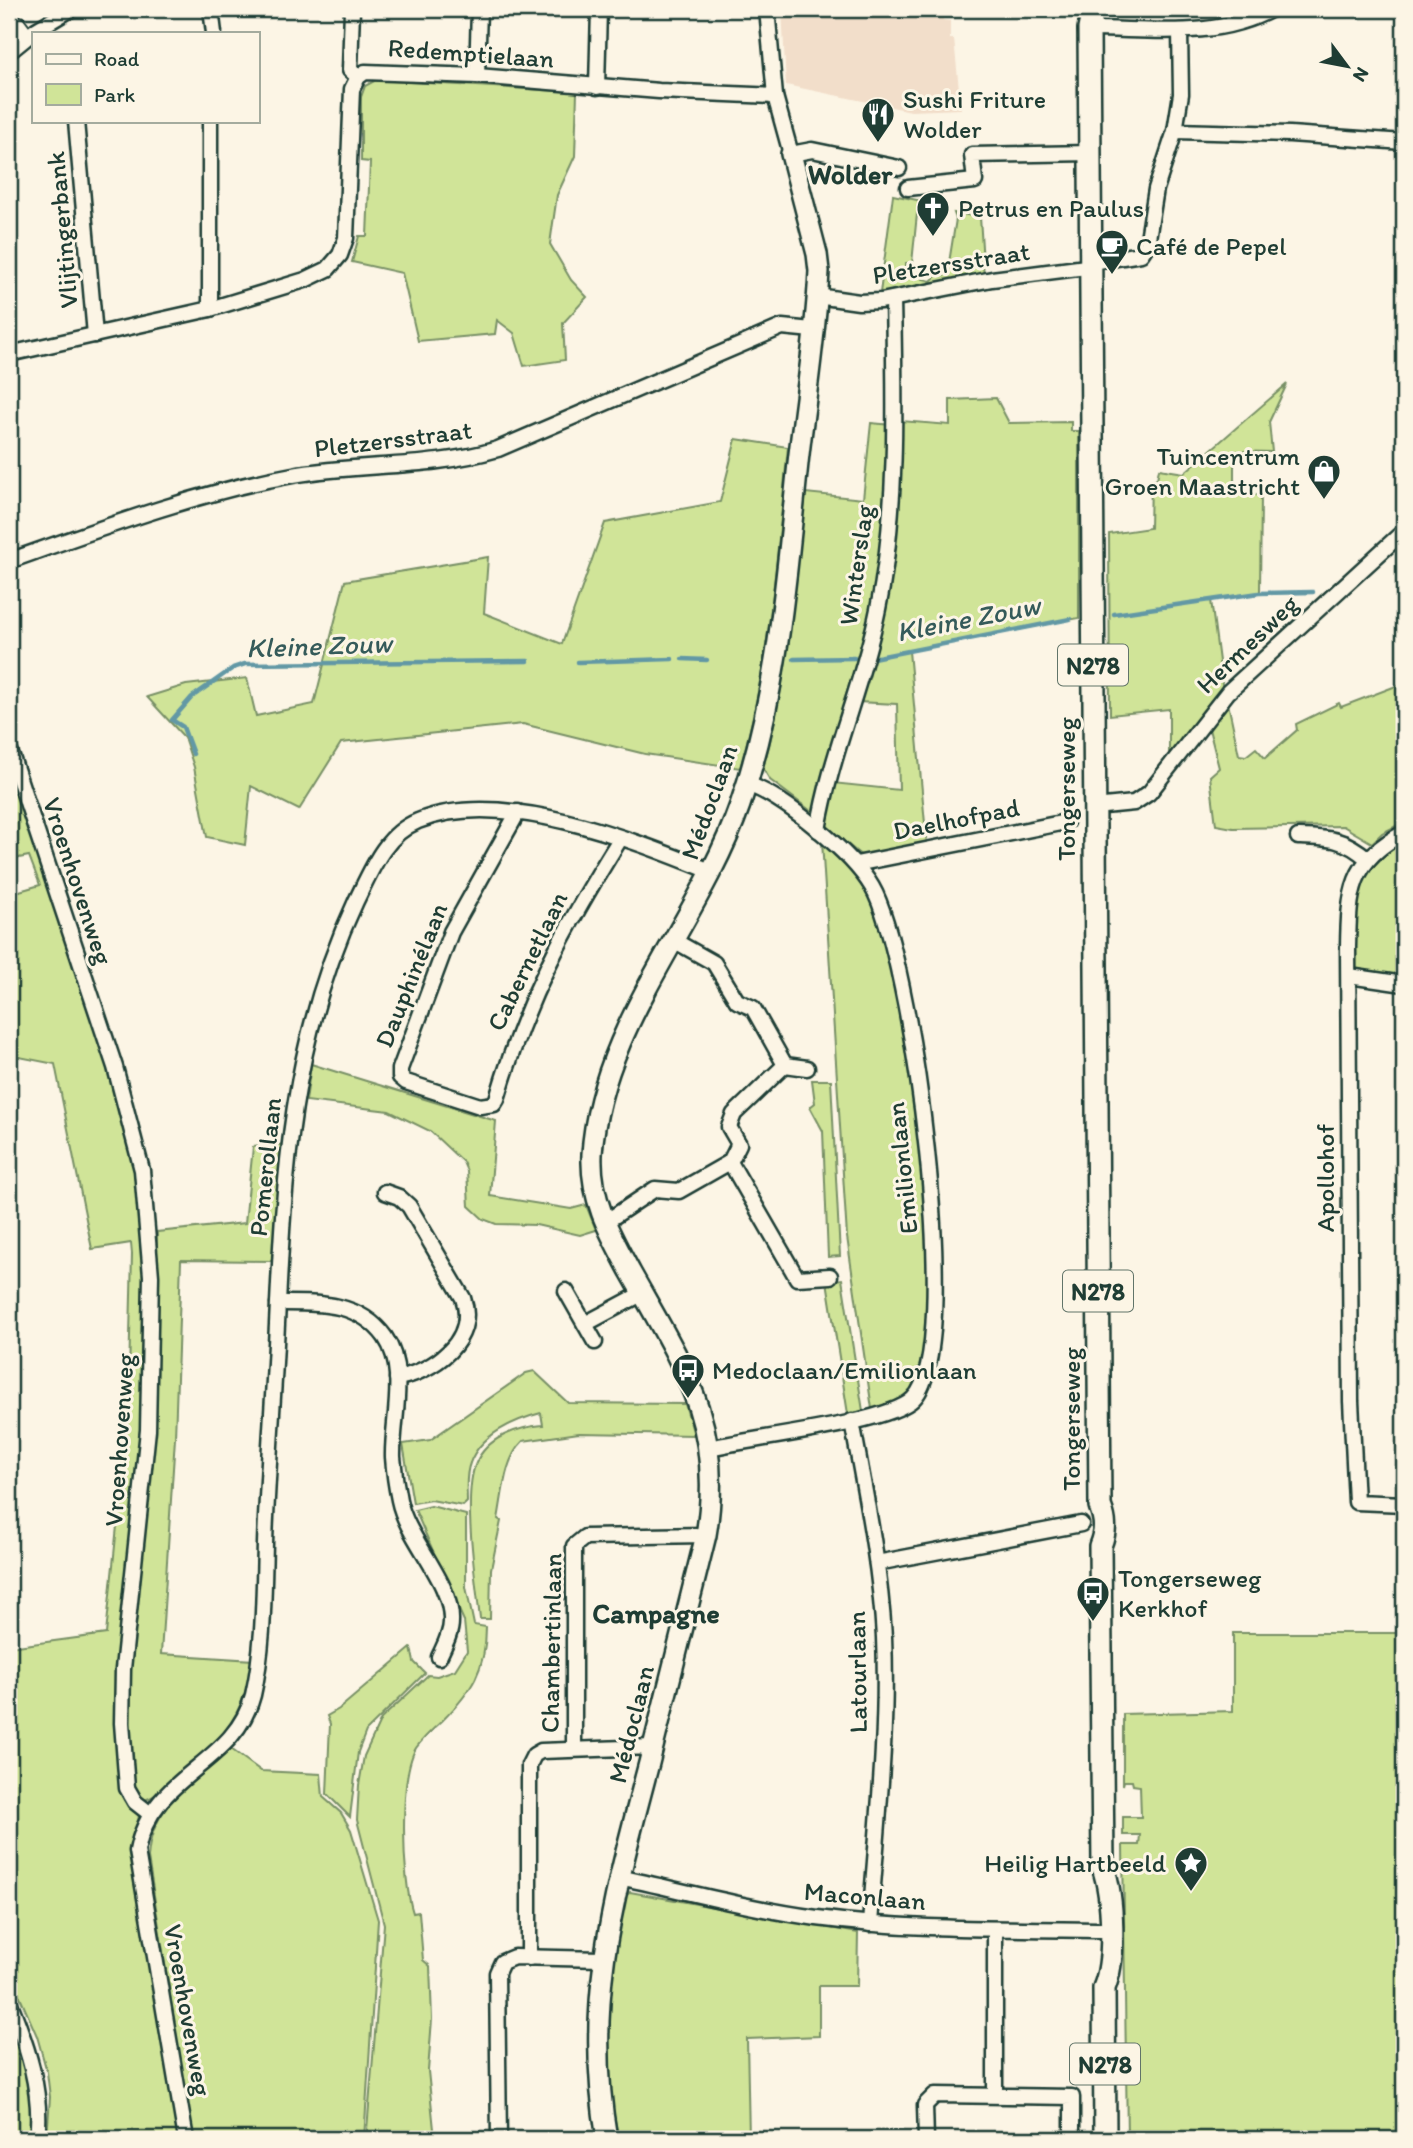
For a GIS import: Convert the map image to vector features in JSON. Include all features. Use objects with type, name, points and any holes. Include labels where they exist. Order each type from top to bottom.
[{"type":"main road","name":"Tongerseweg","points":[[1082,9],[1091,19],[1100,1506],[1105,1518],[1105,1534],[1100,1546],[1103,1867],[1096,1885],[1103,1930],[1097,1973],[1104,1988],[1105,2139]]},
{"type":"street","points":[[36,32],[71,9]]},
{"type":"street","points":[[211,9],[214,32]]},
{"type":"street","points":[[352,9],[350,70],[358,77]]},
{"type":"street","points":[[477,76],[480,9]]},
{"type":"street","points":[[597,87],[598,9]]},
{"type":"street","points":[[767,9],[775,96],[790,154],[812,150],[899,168]]},
{"type":"street","points":[[1091,19],[1180,31],[1214,29],[1272,9]]},
{"type":"street","points":[[9,28],[18,24],[32,32]]},
{"type":"street","points":[[1180,31],[1181,93],[1175,131],[1290,134],[1404,142]]},
{"type":"street","points":[[9,52],[32,35]]},
{"type":"street","name":"Redemptielaan","points":[[9,354],[210,309],[314,277],[328,269],[340,255],[346,238],[352,89],[358,77],[373,70],[597,87],[775,96]]},
{"type":"street","name":"Vlijtingerbank","points":[[76,122],[95,334]]},
{"type":"street","points":[[210,122],[210,309]]},
{"type":"street","name":"Pletzersstraat","points":[[817,296],[859,302],[893,299],[992,279],[1084,268],[1139,255],[1146,248],[1156,189],[1175,131]]},
{"type":"street","points":[[908,188],[975,181],[972,155],[1091,153]]},
{"type":"street","name":"Médoclaan","points":[[607,2139],[596,2035],[602,1959],[619,1877],[706,1535],[710,1493],[709,1448],[699,1404],[688,1374],[604,1223],[596,1199],[592,1165],[601,1104],[628,1030],[713,872],[747,784],[764,725],[775,667],[817,296],[817,254],[790,154]]},
{"type":"street","name":"Winterslag","points":[[818,830],[829,769],[862,672],[883,581],[888,541],[892,452],[893,299]]},
{"type":"street","name":"Pletzersstraat","points":[[9,561],[229,488],[347,468],[448,462],[498,449],[782,327],[812,330]]},
{"type":"street","name":"Hermesweg","points":[[1094,807],[1118,807],[1142,798],[1238,682],[1404,531]]},
{"type":"street","name":"Vroenhovenweg","points":[[9,748],[115,1067],[142,1170],[150,1276],[148,1430],[123,1669],[122,1723],[127,1788],[135,1802],[149,1813],[139,1838],[137,1867],[186,2139]]},
{"type":"street","name":"Emilionlaan","points":[[709,1448],[852,1421],[901,1408],[922,1388],[930,1360],[935,1280],[928,1154],[891,934],[877,897],[856,864],[818,830],[761,790],[747,784]]},
{"type":"street","name":"Pomerollaan","points":[[149,1813],[235,1733],[253,1695],[286,1170],[302,1057],[330,964],[375,862],[393,838],[418,821],[479,811],[518,812],[576,824],[713,872]]},
{"type":"street","name":"Dauphinélaan","points":[[489,1106],[406,1082],[400,1077],[400,1069],[451,932],[518,812]]},
{"type":"street","name":"Daelhofpad","points":[[856,864],[1066,821]]},
{"type":"street","name":"Apollohof","points":[[1404,833],[1368,859],[1354,882],[1349,899],[1351,1351],[1356,1502],[1404,1504]]},
{"type":"street","points":[[1298,837],[1330,838],[1351,844],[1368,859]]},
{"type":"street","name":"Cabernetlaan","points":[[489,1106],[497,1099],[516,1035],[541,974],[577,908],[620,839]]},
{"type":"street","points":[[675,942],[714,963],[737,1001],[753,1008],[785,1065]]},
{"type":"street","points":[[1349,976],[1404,984]]},
{"type":"street","points":[[785,1065],[807,1068]]},
{"type":"street","points":[[604,1223],[655,1189],[679,1191],[730,1162],[739,1144],[729,1126],[734,1114],[785,1065]]},
{"type":"street","points":[[730,1162],[797,1278],[830,1276]]},
{"type":"street","points":[[385,1192],[399,1197],[409,1206],[463,1298],[466,1311],[462,1332],[451,1350],[432,1366],[397,1378]]},
{"type":"street","points":[[566,1290],[594,1342]]},
{"type":"street","points":[[585,1324],[643,1293]]},
{"type":"street","points":[[278,1303],[333,1305],[361,1315],[389,1344],[397,1378],[393,1457],[399,1500],[446,1597],[451,1615],[450,1631],[439,1657]]},
{"type":"street","name":"Latourlaan","points":[[852,1421],[877,1563],[884,1638],[884,1733],[870,1924]]},
{"type":"street","points":[[877,1563],[1082,1524]]},
{"type":"street","name":"Chambertinlaan","points":[[574,1749],[574,1546],[585,1537],[706,1535]]},
{"type":"street","name":"Chambertinlaan","points":[[529,1958],[529,1765],[534,1755],[541,1751],[653,1747]]},
{"type":"street","name":"Maconlaan","points":[[619,1877],[719,1901],[870,1924],[995,1930],[1103,1930]]},
{"type":"street","points":[[995,1930],[995,2095]]},
{"type":"street","points":[[499,2139],[497,1973],[508,1959],[602,1959]]},
{"type":"street","points":[[9,2001],[22,2032],[36,2083],[37,2139]]},
{"type":"street","points":[[926,2139],[925,2105],[928,2098],[935,2095],[1072,2097],[1072,2139]]},
{"type":"shaded area","points":[[782,9],[943,9],[943,20],[950,21],[950,39],[954,39],[961,109],[911,111],[786,85]]},
{"type":"green space","points":[[376,80],[577,92],[575,156],[557,195],[550,244],[571,280],[587,297],[563,323],[565,360],[524,366],[514,333],[497,320],[495,334],[418,341],[402,273],[352,262],[359,236],[367,236],[370,162],[361,161],[361,97],[365,86]]},
{"type":"green space","points":[[893,195],[922,201],[920,213],[917,214],[912,263],[906,263],[906,275],[918,277],[920,272],[923,279],[931,281],[937,275],[944,276],[948,269],[956,219],[954,213],[980,217],[984,278],[880,293]]},
{"type":"green space","points":[[1287,384],[1269,422],[1272,452],[1234,451],[1234,494],[1261,495],[1260,593],[1211,600],[1223,692],[1169,761],[1169,709],[1110,715],[1109,534],[1150,528],[1151,482],[1157,479],[1159,469],[1184,473]]},
{"type":"green space","points":[[996,398],[1009,423],[1071,422],[1071,431],[1079,431],[1079,618],[909,651],[927,845],[863,857],[822,823],[833,783],[899,790],[897,704],[857,702],[901,421],[950,425],[950,400]]},
{"type":"green space","points":[[871,423],[891,425],[880,583],[815,814],[770,780],[763,768],[785,666],[806,493],[863,499]]},
{"type":"green space","points":[[736,439],[788,447],[765,649],[759,689],[740,768],[645,754],[523,724],[341,743],[299,810],[251,786],[245,845],[207,837],[194,767],[184,737],[147,697],[186,685],[247,678],[256,716],[314,704],[345,581],[488,557],[484,613],[562,644],[605,523],[720,502]]},
{"type":"green space","points":[[1404,683],[1404,822],[1382,833],[1372,843],[1343,826],[1233,828],[1216,825],[1210,776],[1219,768],[1207,721],[1228,703],[1239,755],[1246,756],[1256,748],[1265,758],[1297,730],[1296,724],[1339,703],[1341,707]]},
{"type":"green space","points":[[9,768],[124,1099],[139,1177],[148,1335],[121,1787],[124,1800],[139,1816],[130,1851],[178,2139],[47,2139],[50,2097],[47,2072],[37,2036],[9,1972],[9,1647],[106,1634],[128,1418],[132,1254],[131,1243],[92,1249],[55,1064],[9,1055],[9,894],[40,885],[29,856],[9,860]]},
{"type":"green space","points":[[1404,837],[1404,980],[1352,973],[1352,902],[1371,860]]},
{"type":"green space","points":[[822,841],[834,850],[866,887],[887,941],[917,1107],[929,1251],[926,1352],[909,1395],[888,1406],[872,1409],[847,1237]]},
{"type":"green space","points":[[311,1064],[496,1121],[490,1196],[571,1209],[586,1205],[596,1230],[580,1235],[536,1225],[496,1224],[483,1219],[469,1206],[467,1171],[463,1162],[430,1131],[389,1111],[306,1101]]},
{"type":"green space","points":[[812,1080],[831,1080],[840,1256],[828,1257],[823,1131],[810,1107],[815,1103]]},
{"type":"green space","points":[[285,1144],[274,1261],[181,1260],[175,1438],[161,1654],[253,1660],[243,1700],[227,1728],[205,1752],[164,1788],[144,1800],[139,1798],[131,1779],[127,1734],[130,1652],[154,1442],[157,1232],[245,1223],[253,1147]]},
{"type":"green space","points":[[842,1279],[863,1411],[848,1414],[827,1281]]},
{"type":"green space","points":[[534,1371],[568,1403],[685,1404],[694,1435],[579,1433],[523,1441],[512,1457],[503,1489],[498,1519],[501,1521],[491,1569],[490,1619],[480,1619],[470,1516],[472,1477],[476,1463],[495,1440],[514,1431],[543,1425],[541,1413],[499,1430],[482,1444],[468,1468],[467,1502],[463,1506],[431,1500],[413,1503],[403,1444],[430,1440],[526,1373]]},
{"type":"green space","points":[[431,1506],[466,1515],[466,1587],[474,1625],[486,1627],[485,1642],[475,1679],[462,1700],[416,1748],[407,1781],[404,1829],[406,1877],[413,1913],[419,1912],[423,1960],[430,1966],[432,2019],[428,2071],[435,2139],[369,2139],[367,2130],[384,1924],[357,1820],[364,1756],[381,1719],[428,1675],[437,1676],[455,1670],[467,1651],[464,1621],[415,1510]]},
{"type":"green space","points":[[1233,1633],[1404,1633],[1404,2139],[1127,2139],[1123,1845],[1139,1845],[1140,1835],[1123,1835],[1123,1817],[1141,1817],[1140,1786],[1133,1785],[1132,1781],[1124,1781],[1123,1785],[1123,1714],[1233,1711]]},
{"type":"green space","points":[[411,1648],[414,1662],[425,1673],[366,1731],[358,1752],[350,1817],[327,1794],[330,1724],[327,1716],[339,1709]]},
{"type":"green space","points":[[231,1749],[261,1771],[321,1774],[323,1797],[341,1813],[351,1830],[378,1920],[364,2139],[193,2139],[148,1858],[157,1822],[166,1808]]},
{"type":"green space","points":[[630,1892],[858,1933],[857,1986],[819,1986],[819,2036],[747,2039],[749,2139],[619,2139],[608,2081],[607,2011],[620,1920],[625,1897]]},
{"type":"green space","points":[[9,2019],[21,2049],[28,2078],[34,2139],[9,2139]]},
{"type":"waterway","name":"Kleine Zouw","points":[[1114,614],[1259,593],[1313,592]]},
{"type":"waterway","name":"Kleine Zouw","points":[[873,658],[1070,619]]},
{"type":"waterway","name":"Kleine Zouw","points":[[794,659],[854,658]]},
{"type":"waterway","name":"Kleine Zouw","points":[[578,662],[672,659]]},
{"type":"waterway","name":"Kleine Zouw","points":[[682,659],[707,660]]},
{"type":"waterway","name":"Kleine Zouw","points":[[193,754],[183,727],[172,720],[192,697],[233,668],[245,664],[528,661]]},
{"type":"place","name":"Sushi Friture Wolder","points":[[878,144]]},
{"type":"place","name":"Petrus en Paulus","points":[[933,238]]},
{"type":"place","name":"Café de Pepel","points":[[1112,276]]},
{"type":"place","name":"Tuincentrum Groen Maastricht","points":[[1324,501]]},
{"type":"place","name":"Medoclaan/Emilionlaan","points":[[688,1400]]},
{"type":"place","name":"Tongerseweg Kerkhof","points":[[1093,1623]]},
{"type":"place","name":"Heilig Hartbeeld","points":[[1191,1893]]},
{"type":"district","name":"Wolder","points":[[850,174]]},
{"type":"district","name":"Campagne","points":[[656,1613]]}]
